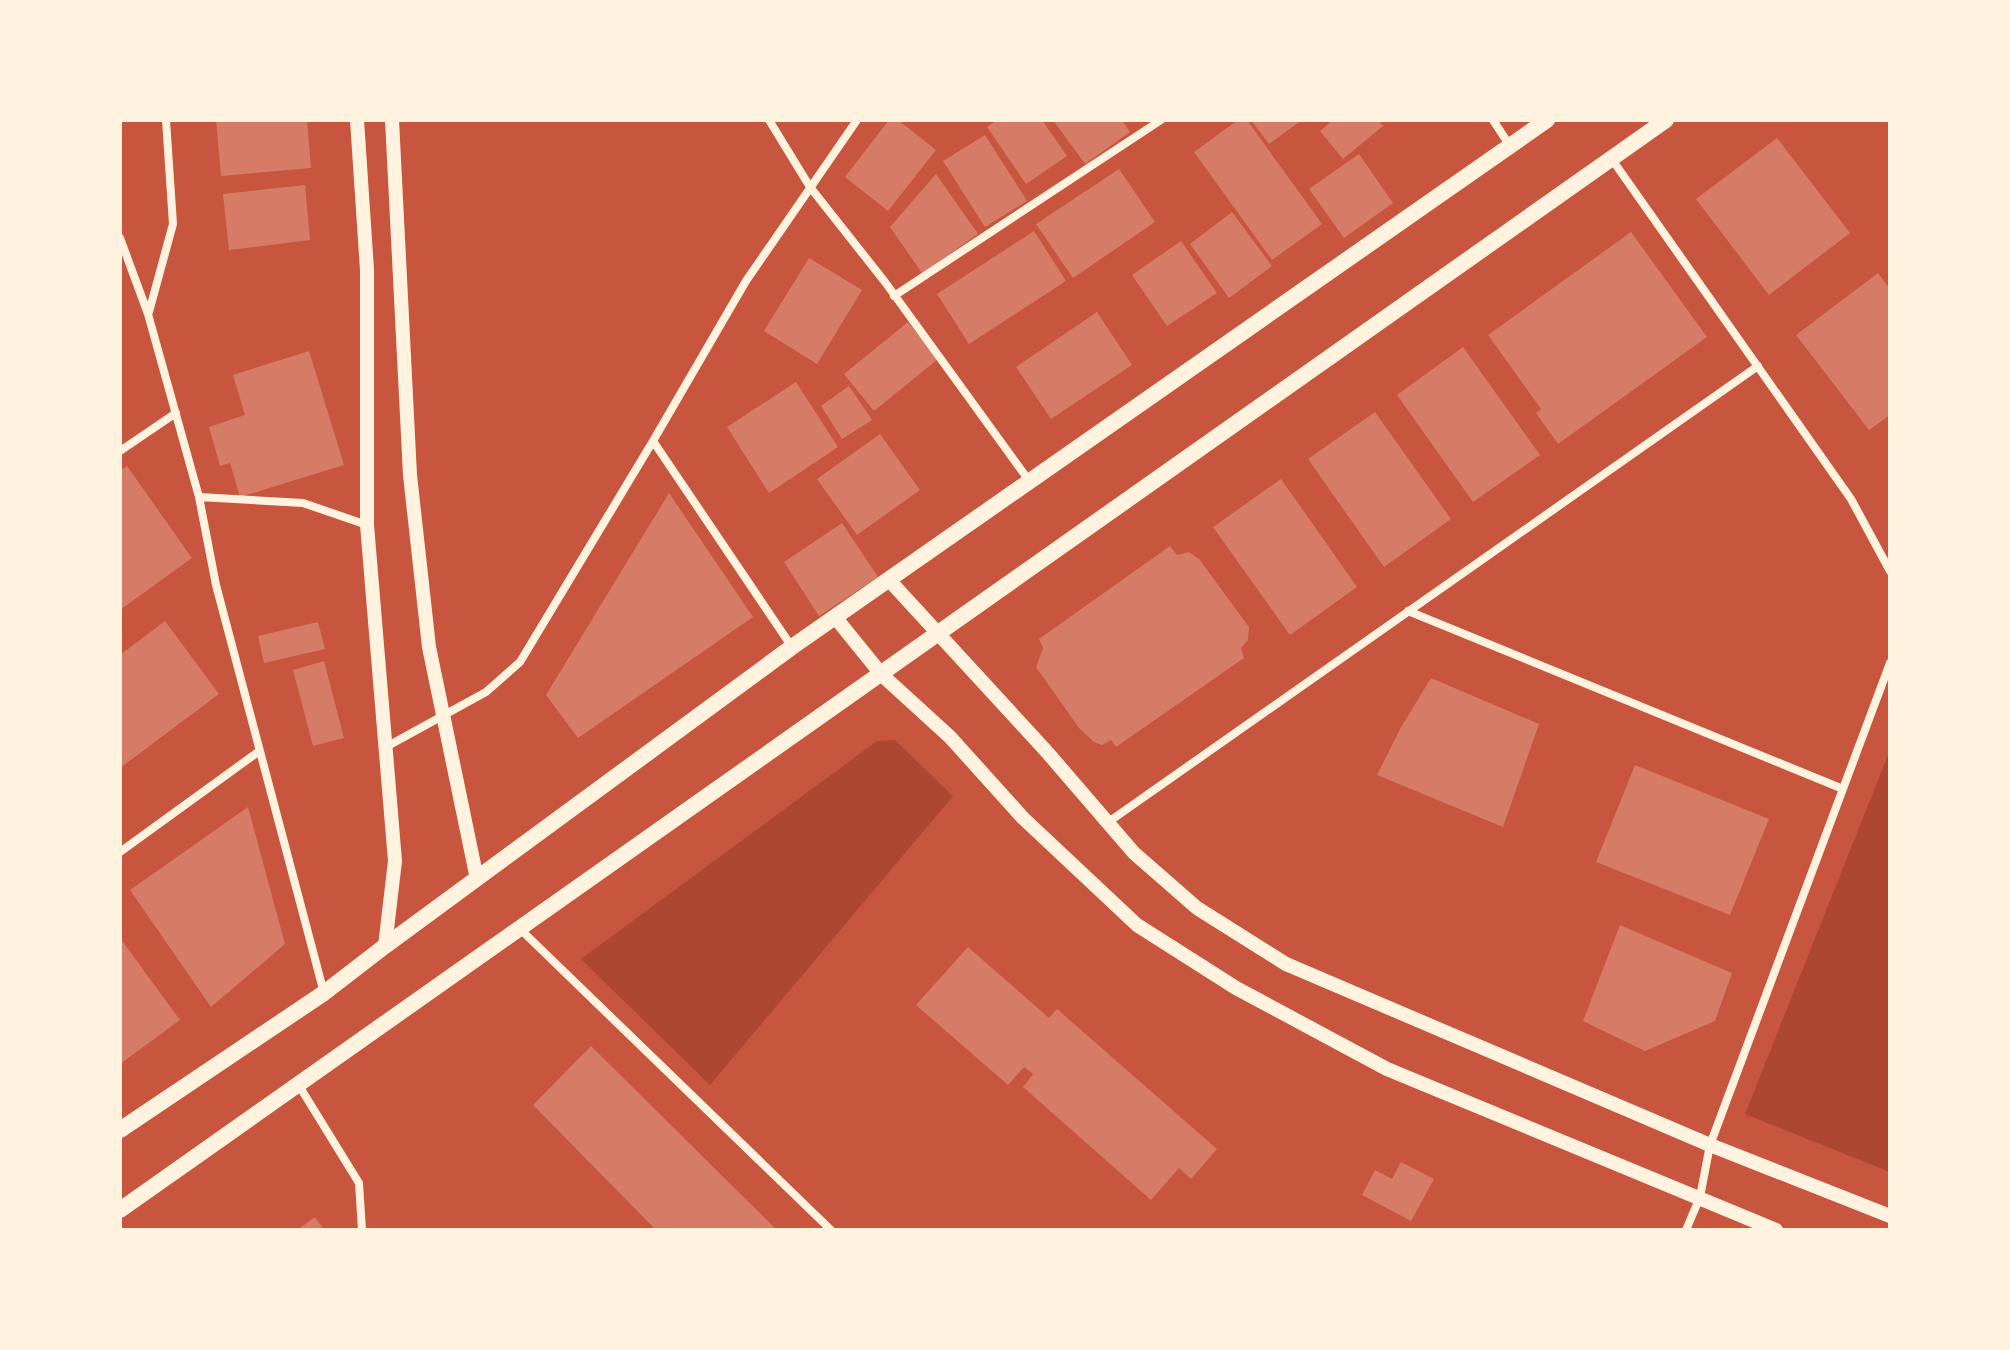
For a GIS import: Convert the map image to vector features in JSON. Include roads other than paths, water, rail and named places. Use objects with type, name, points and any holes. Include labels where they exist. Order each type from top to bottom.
[{"type":"main road","points":[[120,1130],[324,993],[792,647],[1547,120]]},
{"type":"main road","points":[[120,1210],[1666,120]]},
{"type":"street","points":[[148,314],[173,224],[166,120]]},
{"type":"street","points":[[357,120],[367,270],[367,525],[395,861],[385,946]]},
{"type":"street","points":[[392,120],[410,475],[429,647],[477,879]]},
{"type":"street","points":[[769,120],[810,187],[1030,482]]},
{"type":"street","points":[[386,747],[486,692],[520,662],[746,281],[857,120]]},
{"type":"street","points":[[894,296],[1161,120]]},
{"type":"street","points":[[1493,120],[1510,146]]},
{"type":"street","points":[[1611,158],[1851,499],[1890,571]]},
{"type":"street","points":[[120,238],[148,314],[199,497],[216,585],[258,752],[324,993]]},
{"type":"street","points":[[1107,823],[1758,366]]},
{"type":"street","points":[[120,451],[176,413]]},
{"type":"street","points":[[653,441],[792,647]]},
{"type":"street","points":[[199,497],[303,503],[367,525]]},
{"type":"street","points":[[889,580],[937,636],[1047,752],[1134,853],[1197,908],[1286,964],[1710,1145],[1890,1216]]},
{"type":"street","points":[[1408,611],[1843,789]]},
{"type":"street","points":[[835,617],[882,675],[950,737],[1023,818],[1137,925],[1236,988],[1387,1069],[1776,1230]]},
{"type":"street","points":[[1686,1230],[1700,1197],[1710,1145],[1890,663]]},
{"type":"street","points":[[120,852],[258,752]]},
{"type":"street","points":[[519,928],[831,1230]]},
{"type":"street","points":[[298,1084],[359,1183],[362,1230]]}]
